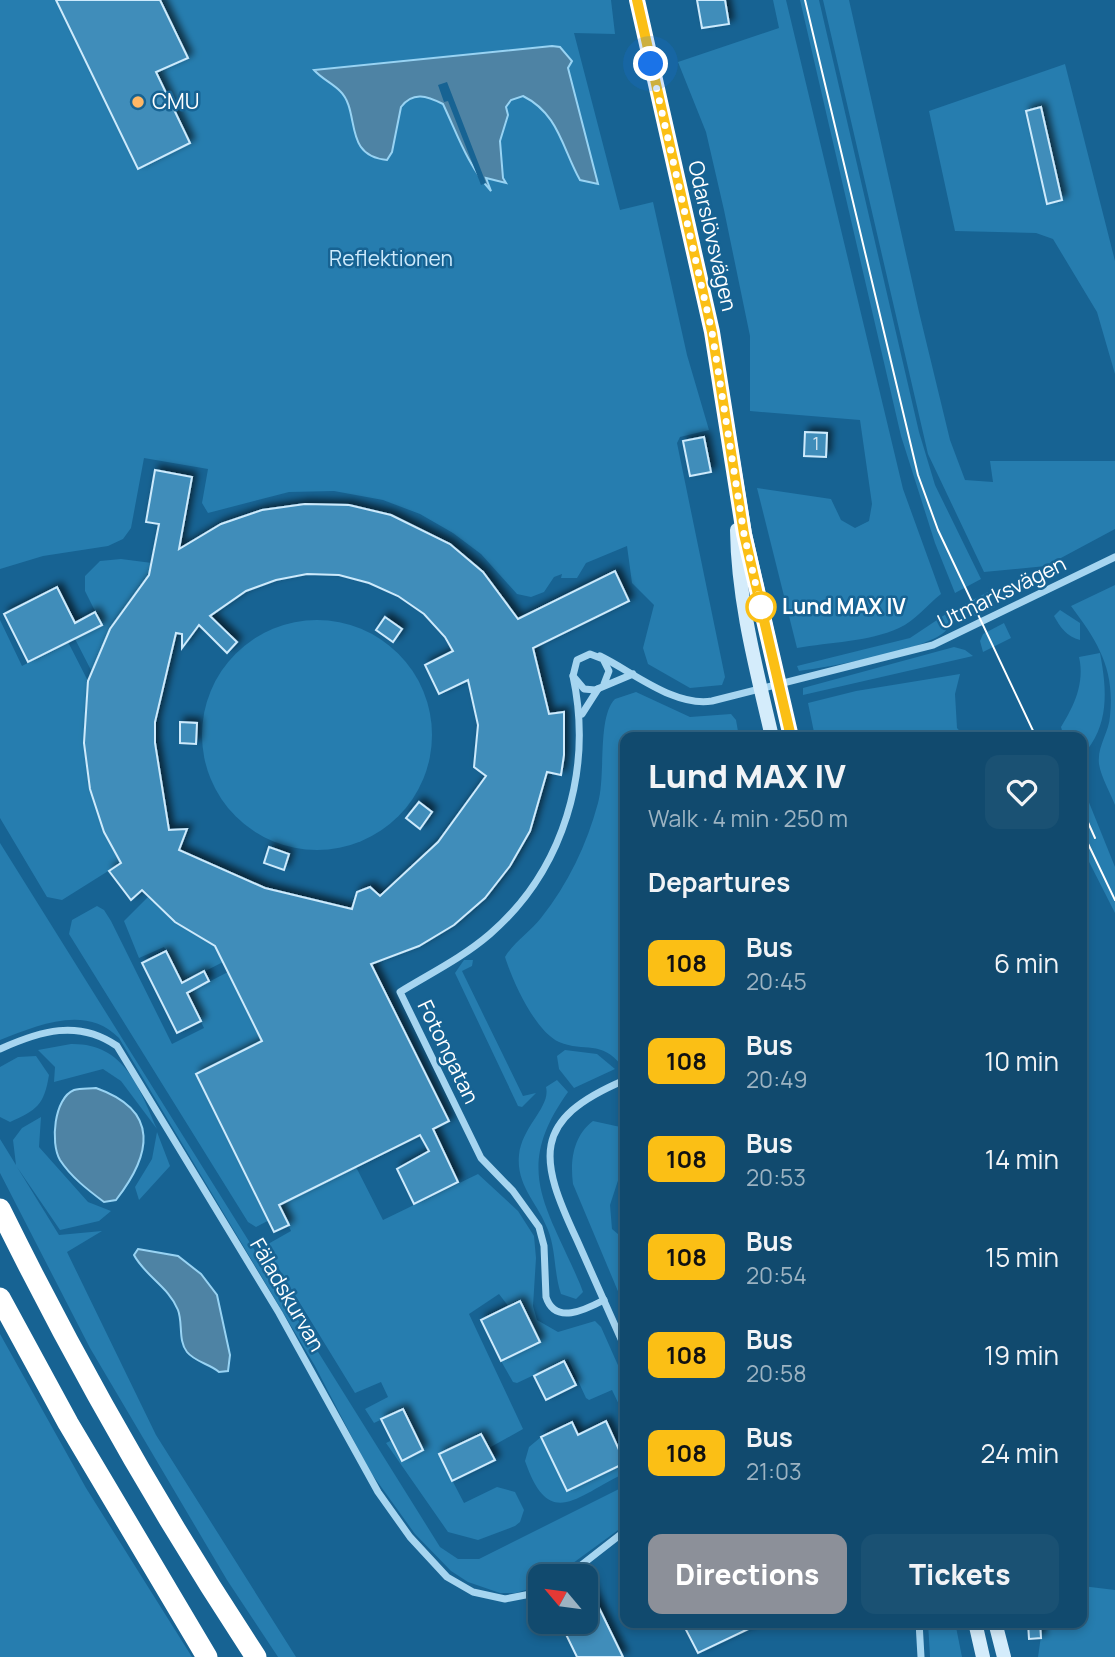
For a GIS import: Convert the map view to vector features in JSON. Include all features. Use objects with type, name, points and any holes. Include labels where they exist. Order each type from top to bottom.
[{"type":"highway","points":[[0,1209],[121,1437],[166,1515],[256,1657]]},
{"type":"highway","points":[[0,1298],[68,1423],[207,1657]]},
{"type":"main road","name":"Odarslövsvägen","points":[[637,0],[712,332],[744,534],[790,732]]},
{"type":"main road","name":"Odarslövsvägen","points":[[737,483],[738,569],[746,628],[771,732]]},
{"type":"main road","points":[[976,1628],[983,1657]]},
{"type":"main road","points":[[997,1628],[1004,1657]]},
{"type":"street","name":"Utmarksvägen","points":[[779,684],[933,645],[1115,557]]},
{"type":"street","points":[[634,674],[601,686],[581,688],[573,676],[573,666],[580,657],[590,654],[600,656],[680,698],[701,703],[779,684]]},
{"type":"street","points":[[600,656],[608,667],[601,686]]},
{"type":"street","name":"Fotongatan","points":[[573,676],[580,718],[578,769],[570,807],[554,851],[536,881],[490,934],[442,969],[400,992],[477,1151],[493,1173],[528,1208],[539,1227],[544,1246],[546,1297],[549,1305],[558,1312],[569,1314],[604,1300]]},
{"type":"street","name":"Fotongatan","points":[[580,718],[601,686]]},
{"type":"street","name":"Fäladskurvan","points":[[0,1049],[42,1033],[73,1028],[96,1033],[117,1046],[128,1058],[279,1313],[378,1492],[411,1537],[447,1577],[473,1591],[505,1599],[528,1595]]},
{"type":"street","points":[[620,1082],[589,1098],[566,1116],[552,1142],[549,1158],[550,1174],[558,1199],[620,1337]]},
{"type":"street","points":[[583,1564],[620,1535]]},
{"type":"street","points":[[919,1628],[921,1657]]},
{"type":"green space","name":"Reflektionen","points":[[0,0],[611,0],[615,34],[574,33],[620,210],[653,202],[687,355],[709,430],[680,437],[677,443],[725,677],[722,685],[690,688],[648,664],[643,648],[654,605],[632,583],[627,546],[586,563],[577,578],[561,578],[562,574],[554,577],[544,592],[531,597],[517,594],[481,554],[453,533],[420,514],[383,500],[334,491],[289,492],[208,513],[202,503],[208,469],[144,458],[131,528],[123,539],[108,546],[43,556],[0,569]]},
{"type":"green space","points":[[773,0],[786,0],[903,489],[941,594],[910,621],[887,633],[797,648],[757,488],[831,499],[841,520],[855,528],[869,521],[872,504],[860,420],[750,411],[750,336],[706,132],[678,62],[779,28]]},
{"type":"green space","points":[[800,0],[819,0],[919,432],[935,485],[981,579],[955,593],[935,543],[901,436]]},
{"type":"green space","points":[[823,0],[849,0],[919,312],[950,440],[965,480],[993,482],[990,461],[1115,461],[1115,529],[1046,566],[984,572],[928,454]]},
{"type":"green space","points":[[1065,64],[1115,261],[1115,374],[1097,312],[1053,239],[1036,233],[955,231],[929,111]]},
{"type":"green space","points":[[121,559],[152,563],[149,575],[115,621],[93,674],[75,639],[102,625],[85,591],[85,576],[100,561]]},
{"type":"green space","points":[[1115,585],[1115,805],[1099,764],[1110,716],[1111,699],[1107,670],[1097,644],[1071,606]]},
{"type":"green space","points":[[988,592],[995,607],[975,616],[961,606]]},
{"type":"green space","points":[[952,610],[950,624],[945,632],[914,646],[813,669],[799,671],[797,666],[910,638]]},
{"type":"green space","points":[[1060,610],[1080,623],[1080,640],[1068,634],[1059,624],[1054,616]]},
{"type":"green space","points":[[0,620],[22,666],[68,642],[90,685],[84,743],[90,789],[104,832],[121,863],[62,900],[47,897],[0,818]]},
{"type":"green space","points":[[317,620],[339,622],[361,629],[381,639],[406,662],[427,702],[432,735],[430,757],[423,779],[413,799],[390,824],[350,845],[317,850],[295,848],[273,841],[253,831],[228,808],[207,768],[202,735],[204,713],[211,691],[221,671],[244,646],[284,625]]},
{"type":"green space","points":[[1004,623],[1011,638],[983,652],[980,641],[983,634]]},
{"type":"green space","points":[[954,647],[973,656],[803,695],[803,688]]},
{"type":"green space","points":[[1100,653],[1104,680],[1102,720],[1087,749],[1087,732],[1062,732],[1061,727],[1077,694],[1081,676],[1079,657]]},
{"type":"green space","points":[[960,674],[955,694],[957,728],[961,732],[814,732],[808,703],[856,691]]},
{"type":"green space","points":[[636,692],[690,717],[731,714],[736,720],[738,732],[620,732],[620,1064],[600,1049],[568,1045],[550,1036],[526,1005],[505,957],[541,918],[576,863],[598,803],[606,719],[609,707],[615,699]]},
{"type":"green space","points":[[1087,797],[1115,867],[1115,913],[1087,858]]},
{"type":"green space","points":[[0,843],[440,1547],[458,1559],[479,1559],[620,1488],[620,1529],[572,1564],[528,1564],[528,1589],[516,1593],[500,1593],[468,1582],[451,1571],[415,1534],[369,1470],[315,1366],[119,1038],[92,1022],[77,1020],[30,1029],[0,1040]]},
{"type":"green space","points":[[148,897],[175,922],[215,946],[223,962],[182,983],[164,947],[139,958],[124,921]]},
{"type":"green space","points":[[97,906],[104,910],[172,1044],[204,1028],[187,993],[228,972],[262,1041],[265,1212],[356,1167],[383,1220],[478,1174],[518,1211],[534,1236],[536,1258],[533,1306],[537,1320],[558,1332],[595,1321],[601,1327],[620,1370],[620,1407],[612,1390],[589,1400],[586,1398],[568,1359],[517,1383],[513,1382],[501,1361],[540,1341],[520,1302],[509,1307],[499,1294],[469,1314],[523,1429],[489,1448],[481,1434],[439,1455],[464,1503],[497,1487],[515,1492],[524,1510],[520,1522],[515,1526],[478,1540],[448,1532],[386,1443],[392,1440],[402,1461],[423,1450],[403,1409],[374,1423],[365,1409],[388,1397],[381,1382],[355,1393],[268,1251],[268,1244],[291,1231],[283,1213],[256,1227],[248,1222],[69,934],[72,920]]},
{"type":"green space","points":[[464,960],[473,960],[472,966],[462,971],[523,1096],[536,1093],[522,1107],[518,1106],[455,973]]},
{"type":"green space","points":[[71,1044],[89,1046],[117,1059],[136,1083],[157,1129],[121,1081],[103,1069],[54,1082],[55,1067],[38,1050]]},
{"type":"green space","points":[[565,1050],[597,1054],[615,1069],[574,1088],[559,1069],[557,1056]]},
{"type":"green space","points":[[36,1056],[49,1075],[45,1093],[33,1110],[10,1122],[0,1117],[0,1067],[18,1057]]},
{"type":"green space","points":[[557,1080],[568,1092],[551,1119],[538,1166],[547,1210],[583,1292],[576,1299],[561,1294],[551,1238],[524,1185],[519,1166],[521,1145],[544,1102],[546,1087]]},
{"type":"green space","points":[[41,1117],[39,1147],[88,1202],[111,1211],[99,1221],[60,1230],[17,1167],[59,1235],[102,1231],[67,1252],[156,1435],[296,1657],[278,1657],[227,1580],[90,1348],[0,1173],[0,1139],[16,1165],[13,1140],[22,1128]]},
{"type":"green space","points":[[593,1121],[620,1127],[620,1174],[610,1205],[612,1229],[620,1236],[620,1296],[573,1184],[574,1149],[586,1127]]},
{"type":"green space","points":[[157,1132],[170,1166],[139,1200],[135,1187],[152,1159]]},
{"type":"green space","points":[[0,1334],[86,1488],[192,1657],[0,1657]]},
{"type":"green space","points":[[541,1437],[567,1491],[619,1466],[620,1476],[577,1499],[554,1502],[544,1496],[534,1482],[525,1461],[529,1447]]},
{"type":"green space","points":[[1087,1587],[1115,1590],[1115,1657],[1038,1657],[1042,1628],[1087,1628]]},
{"type":"green space","points":[[928,1628],[956,1628],[962,1657],[930,1657]]},
{"type":"shaded area","points":[[560,47],[572,61],[568,68],[598,184],[580,180],[552,122],[535,103],[523,96],[511,100],[506,107],[508,115],[500,141],[503,178],[506,183],[486,178],[491,191],[470,161],[443,104],[426,97],[410,99],[401,107],[392,152],[387,160],[373,157],[358,142],[350,110],[340,91],[314,70]]},
{"type":"shaded area","points":[[96,1088],[117,1098],[131,1109],[140,1122],[144,1136],[137,1167],[128,1183],[116,1200],[104,1202],[64,1166],[55,1143],[58,1111],[67,1095],[74,1090]]},
{"type":"shaded area","points":[[138,1249],[178,1256],[201,1274],[217,1295],[230,1355],[228,1371],[219,1372],[194,1358],[184,1348],[178,1310],[169,1295],[134,1255]]},
{"type":"pier","points":[[447,82],[486,183],[481,185],[448,101],[444,102],[438,85]]},
{"type":"building","name":"CMU","points":[[56,0],[160,0],[188,58],[156,72],[190,143],[138,169]]},
{"type":"building","points":[[697,0],[725,0],[729,24],[702,28]]},
{"type":"building","points":[[1041,107],[1062,200],[1047,204],[1026,111]]},
{"type":"building","points":[[805,432],[827,433],[826,457],[804,456]]},
{"type":"building","points":[[704,437],[711,472],[690,476],[683,441]]},
{"type":"building","points":[[155,470],[192,477],[179,549],[221,524],[262,510],[305,504],[349,505],[391,515],[450,544],[483,572],[518,619],[615,571],[629,601],[533,648],[549,714],[564,712],[564,755],[561,775],[547,772],[530,831],[510,866],[485,898],[454,925],[419,946],[371,964],[449,1121],[433,1129],[458,1182],[414,1204],[397,1169],[429,1151],[420,1135],[279,1205],[289,1225],[274,1232],[196,1074],[262,1041],[215,946],[175,922],[142,890],[131,900],[109,871],[121,863],[104,832],[90,789],[84,743],[88,681],[110,629],[149,575],[159,524],[146,522]],"holes":[[[307,574],[339,575],[369,583],[398,596],[424,614],[445,637],[453,651],[425,665],[439,694],[468,680],[478,725],[474,767],[486,776],[438,842],[380,896],[370,887],[357,892],[352,909],[265,888],[179,850],[187,829],[169,830],[155,743],[155,722],[176,633],[182,634],[182,648],[199,625],[227,653],[237,642],[210,616],[246,591],[276,580]]]},
{"type":"building","points":[[57,587],[75,623],[95,612],[102,625],[28,662],[4,614]]},
{"type":"building","points":[[385,617],[402,629],[393,642],[376,630]]},
{"type":"building","points":[[180,722],[197,723],[196,744],[180,743]]},
{"type":"building","points":[[419,802],[432,812],[420,829],[406,818]]},
{"type":"building","points":[[269,847],[289,854],[284,870],[264,863]]},
{"type":"building","points":[[166,951],[182,983],[204,971],[209,981],[187,993],[201,1021],[177,1033],[142,963]]},
{"type":"building","points":[[520,1301],[540,1342],[501,1361],[481,1320]]},
{"type":"building","points":[[564,1361],[576,1385],[546,1400],[534,1376]]},
{"type":"building","points":[[403,1409],[423,1450],[402,1461],[381,1419]]},
{"type":"building","points":[[606,1421],[620,1452],[620,1465],[567,1491],[541,1437],[572,1422],[578,1435]]},
{"type":"building","points":[[481,1434],[495,1460],[452,1481],[439,1454]]},
{"type":"building","points":[[598,1606],[623,1657],[577,1657],[566,1634],[598,1634]]},
{"type":"building","points":[[685,1628],[750,1628],[698,1653]]},
{"type":"building","points":[[1028,1628],[1040,1628],[1041,1638],[1029,1639]]},
{"type":"tram line","points":[[805,0],[918,475],[938,530],[1034,732]]},
{"type":"tram line","points":[[1087,820],[1095,838]]},
{"type":"tram line","points":[[1087,841],[1115,900]]},
{"type":"bus line","name":"108","points":[[637,0],[712,332],[744,534],[790,732]]},
{"type":"place","name":"CMU","points":[[138,102]]},
{"type":"place","name":"Lund MAX IV","points":[[761,607]]},
{"type":"route","points":[[651,64],[712,332],[744,534],[761,607]]}]
